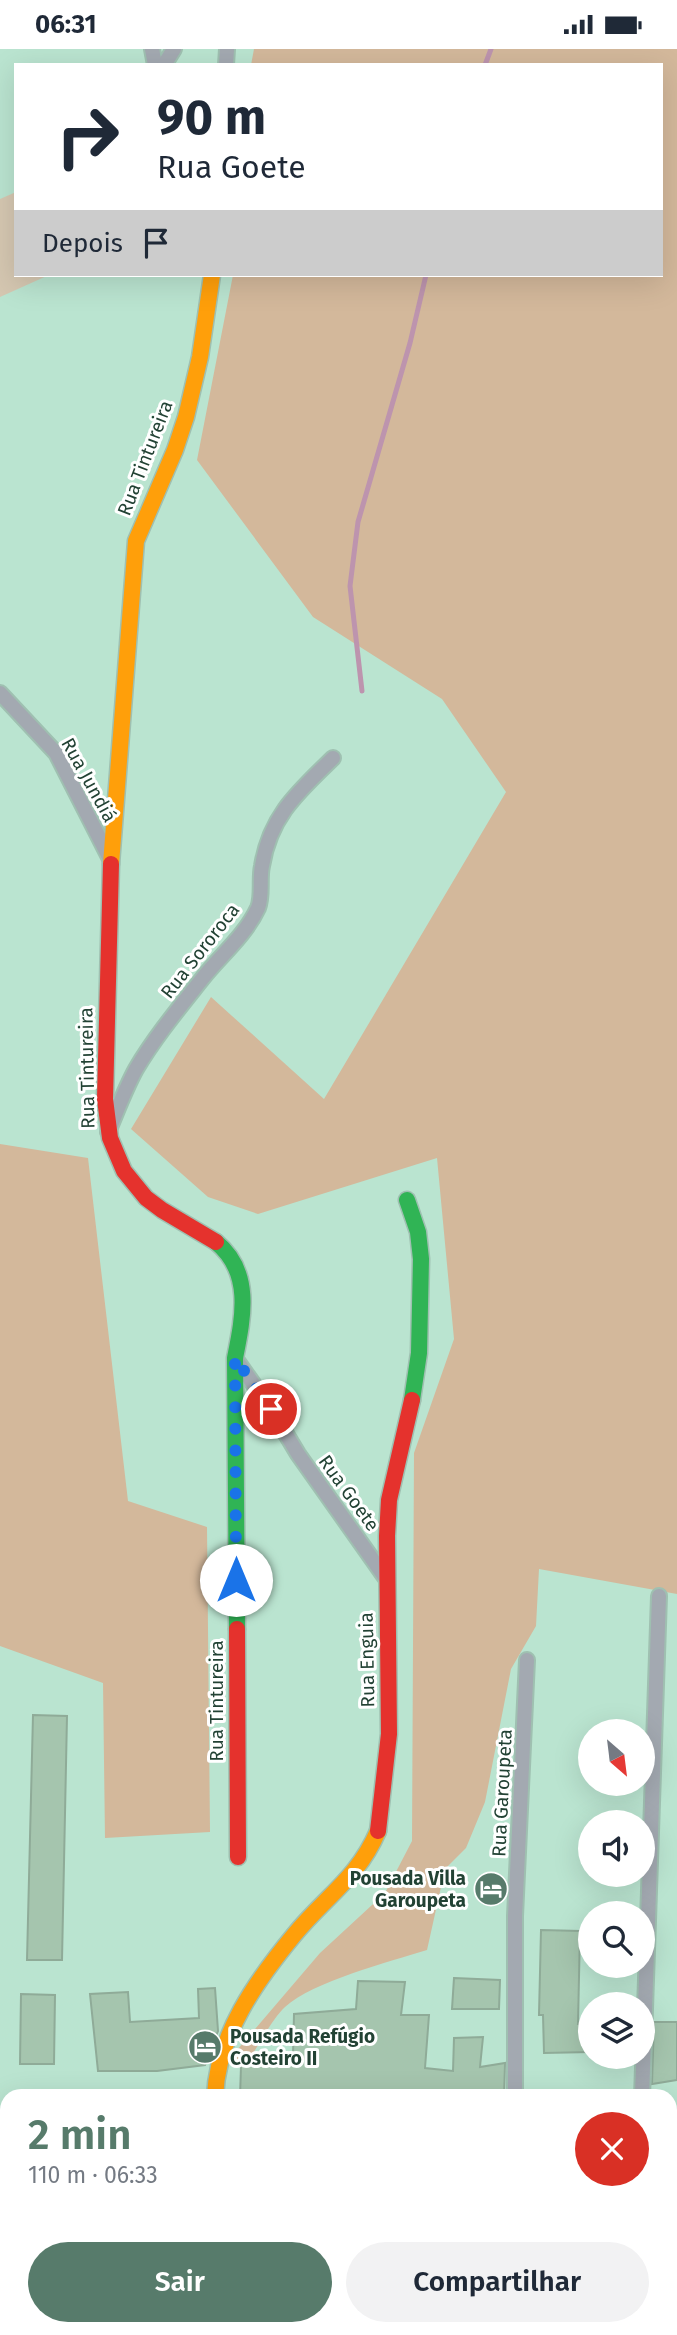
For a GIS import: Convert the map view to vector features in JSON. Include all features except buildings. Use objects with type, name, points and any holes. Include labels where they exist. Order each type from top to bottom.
[{"type":"street","name":"Rua Tintureira","points":[[212,277],[196,381],[179,438],[145,513],[136,541],[111,860],[105,1099],[107,1133],[128,1177],[146,1199],[170,1216],[218,1242],[233,1260],[242,1288],[244,1314],[235,1358],[238,1857]]},
{"type":"street","name":"Rua Jundiá","points":[[0,692],[56,753],[111,860]]},
{"type":"street","name":"Rua Sororoca","points":[[107,1133],[135,1071],[153,1044],[204,977],[234,943],[259,906],[261,868],[267,840],[278,817],[296,793],[333,758]]},
{"type":"street","name":"Rua Enguia","points":[[215,2089],[216,2072],[244,2004],[294,1934],[353,1874],[369,1852],[379,1829],[389,1734],[387,1580],[390,1500],[415,1386],[419,1353],[421,1259],[418,1231],[407,1200]]},
{"type":"street","name":"Rua Goete","points":[[235,1358],[271,1409],[298,1454],[387,1580]]},
{"type":"street","points":[[642,2089],[659,1596]]},
{"type":"street","name":"Rua Garoupeta","points":[[515,2089],[515,1916],[527,1660]]},
{"type":"shaded area","points":[[254,49],[677,49],[677,1594],[539,1569],[536,1626],[511,1669],[485,1802],[466,1848],[445,1869],[427,1950],[353,1973],[298,1998],[275,2018],[248,2061],[235,2063],[237,2050],[320,1953],[385,1893],[412,1841],[414,1453],[454,1339],[437,1158],[258,1214],[208,1197],[131,1129],[211,997],[324,1099],[506,792],[442,699],[313,617],[197,460],[233,277],[663,277],[663,63],[251,63]]},
{"type":"shaded area","points":[[14,193],[14,277],[45,277],[0,297],[0,199]]},
{"type":"shaded area","points":[[0,1144],[88,1158],[128,1501],[207,1527],[210,1832],[105,1838],[103,1683],[0,1646]]},
{"type":"waterway","points":[[486,63],[491,49]]},
{"type":"waterway","points":[[362,691],[350,586],[358,522],[410,343],[426,277]]},
{"type":"traffic: fast","points":[[407,1200],[418,1232],[421,1259],[419,1353],[412,1400]]},
{"type":"traffic: fast","points":[[216,1242],[236,1267],[242,1296],[241,1327],[235,1358],[237,1629]]},
{"type":"traffic: slow","points":[[111,864],[136,541],[175,450],[186,417],[200,357],[212,277]]},
{"type":"traffic: slow","points":[[216,2089],[223,2052],[253,1990],[294,1935],[351,1875],[378,1831]]},
{"type":"traffic: jam","points":[[111,864],[105,1099],[110,1138],[124,1171],[146,1198],[216,1242]]},
{"type":"traffic: jam","points":[[378,1831],[389,1734],[389,1500],[412,1400]]},
{"type":"traffic: jam","points":[[237,1629],[238,1857]]},
{"type":"place","name":"Pousada Villa Garoupeta","points":[[491,1889]]},
{"type":"place","name":"Pousada Refúgio Costeiro II","points":[[205,2047]]},
{"type":"route","points":[[236,1580],[235,1358],[271,1409]]}]
